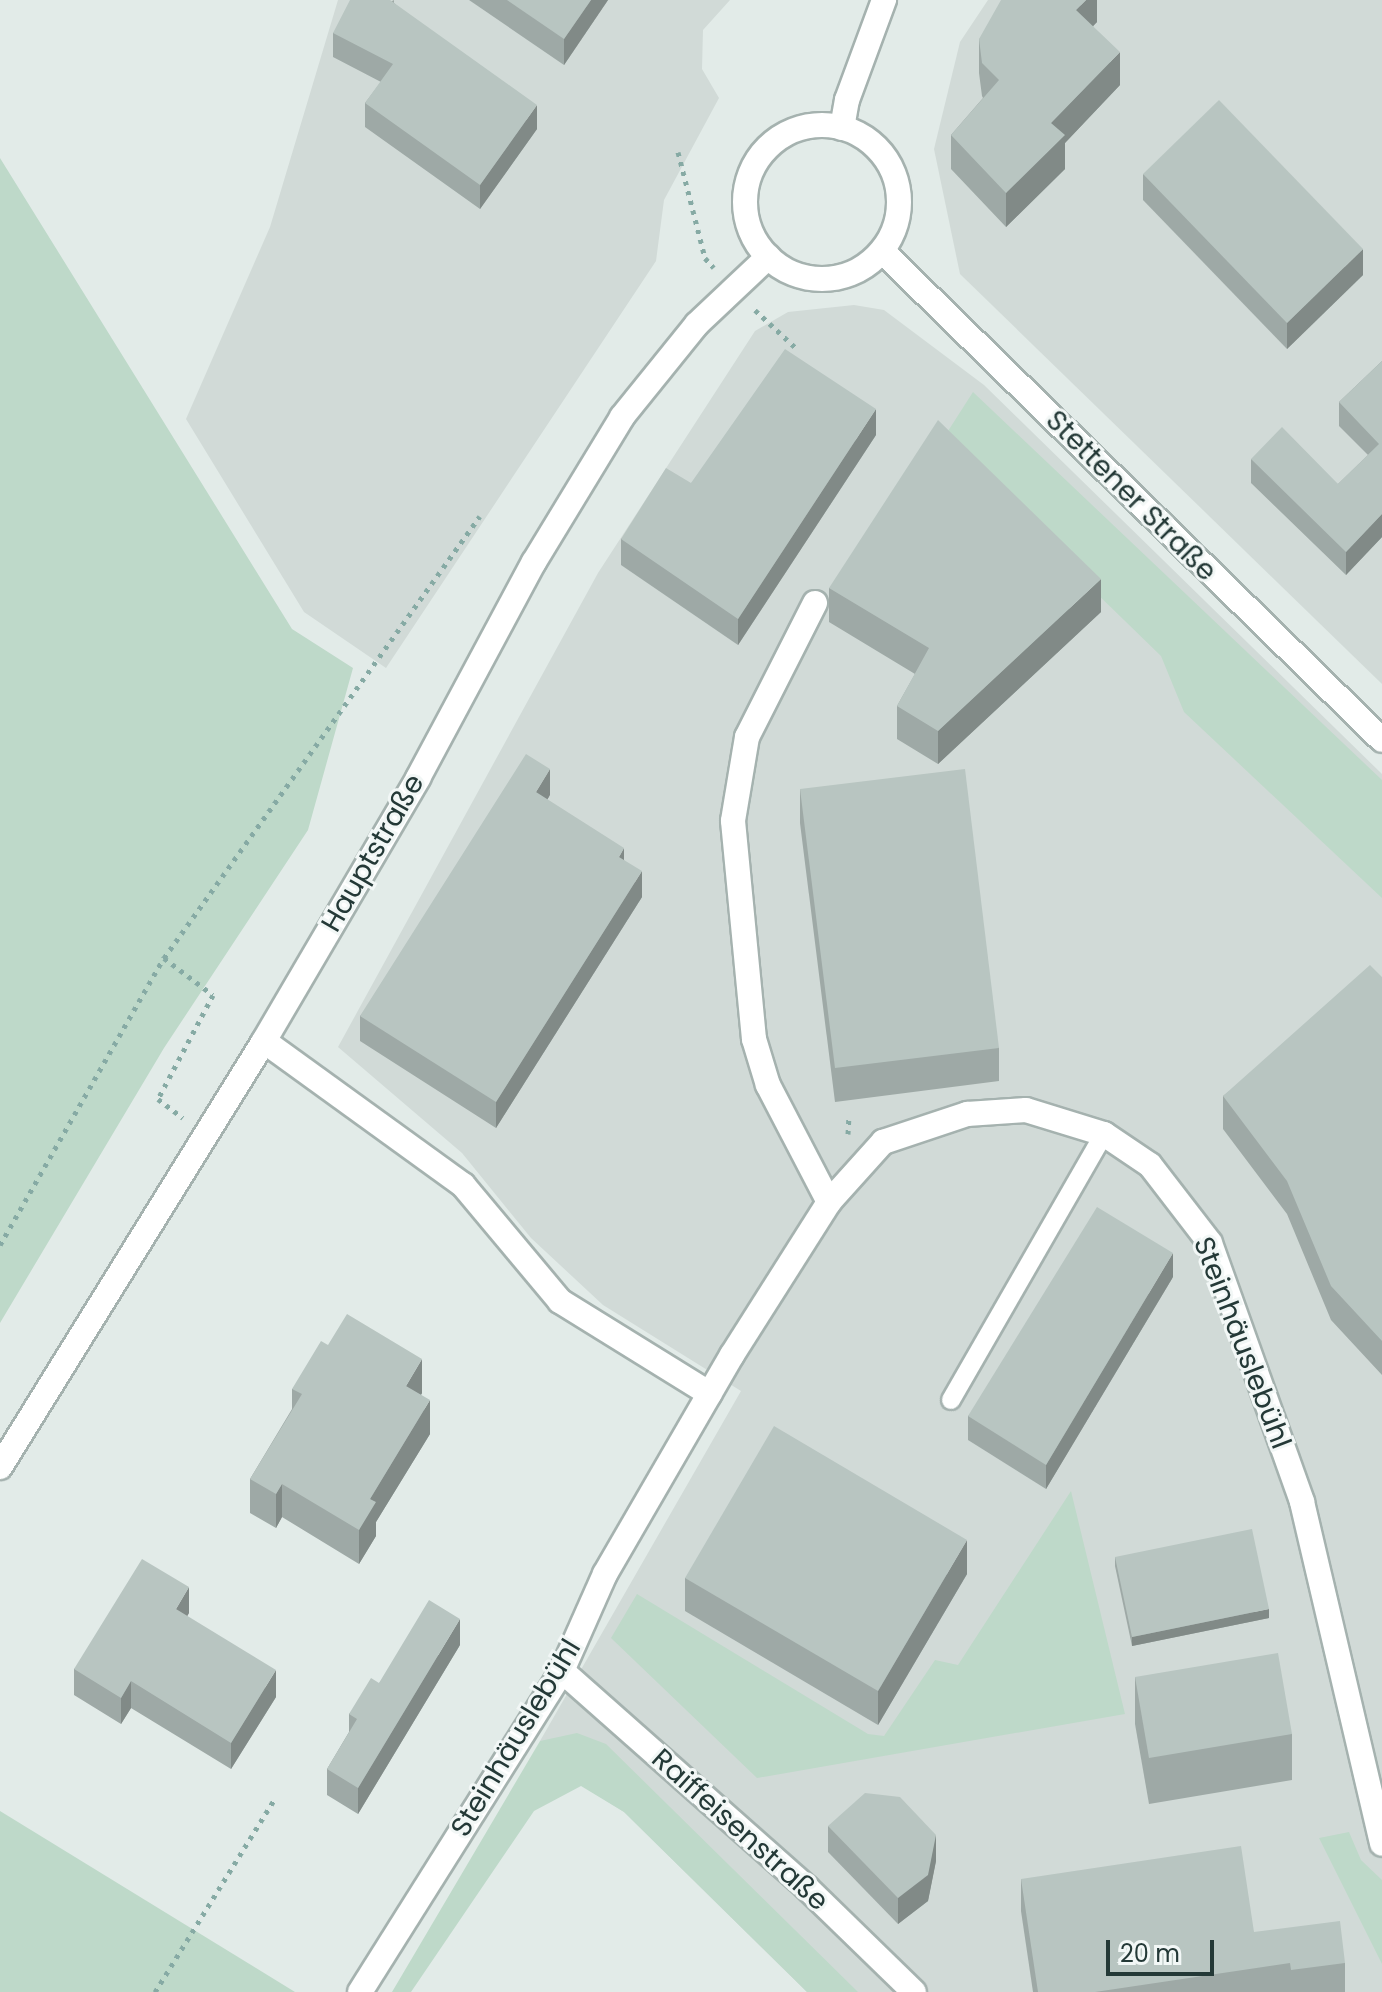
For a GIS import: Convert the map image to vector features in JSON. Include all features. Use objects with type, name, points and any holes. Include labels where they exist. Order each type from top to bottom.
[{"type":"street","points":[[842,128],[884,0]]},
{"type":"street","points":[[803,127],[842,128],[874,147],[895,179],[899,204],[882,251],[847,276],[826,279],[785,270],[768,257],[747,222],[748,181],[756,162],[769,147],[803,127]]},
{"type":"street","name":"Stettener Straße","points":[[882,251],[1382,740]]},
{"type":"street","name":"Hauptstraße","points":[[0,1467],[264,1041],[418,778],[534,562],[622,417],[697,324],[768,257]]},
{"type":"street","points":[[815,603],[747,737],[733,821],[754,1039],[768,1085],[829,1202]]},
{"type":"street","points":[[264,1041],[463,1185],[560,1301],[710,1394]]},
{"type":"street","name":"Steinhäuslebühl","points":[[360,1992],[562,1671],[605,1574],[710,1394],[829,1202],[883,1142],[967,1114],[1026,1110],[1104,1134],[1150,1165],[1210,1243],[1302,1502],[1382,1844]]},
{"type":"street","name":"Raiffeisenstraße","points":[[562,1671],[807,1888],[914,1992]]},
{"type":"lane","points":[[951,1400],[1104,1134]]},
{"type":"path","points":[[0,1245],[164,958],[480,516]]},
{"type":"path","points":[[164,958],[213,995],[158,1099],[205,1134]]},
{"type":"path","points":[[155,1992],[276,1797]]},
{"type":"shaded area","points":[[338,0],[730,0],[703,30],[702,69],[719,98],[664,200],[656,261],[386,668],[304,612],[186,419],[270,227]]},
{"type":"shaded area","points":[[988,0],[1382,0],[1382,684],[960,274],[934,149],[960,42]]},
{"type":"shaded area","points":[[854,305],[884,310],[984,385],[1382,774],[1382,1992],[807,1992],[624,1812],[581,1785],[540,1741],[741,1391],[603,1305],[531,1238],[462,1153],[338,1047],[598,573],[755,331],[788,312]]},
{"type":"green space","points":[[0,158],[292,629],[353,668],[308,830],[164,1048],[0,1323]]},
{"type":"green space","points":[[973,392],[1382,780],[1382,898],[1184,712],[1161,656],[941,442]]},
{"type":"green space","points":[[1071,1491],[1125,1714],[757,1778],[611,1638],[637,1594],[868,1734],[884,1736],[935,1660],[958,1665]]},
{"type":"green space","points":[[577,1733],[606,1744],[858,1992],[807,1992],[624,1812],[581,1786],[534,1811],[411,1992],[392,1992],[540,1741]]},
{"type":"green space","points":[[0,1811],[194,1930],[295,1992],[0,1992]]},
{"type":"green space","points":[[1349,1832],[1361,1860],[1382,1880],[1382,1964],[1319,1838]]},
{"type":"building","points":[[350,0],[390,0],[537,105],[480,185],[365,103],[393,64],[333,33]]},
{"type":"building","points":[[507,0],[591,0],[564,39]]},
{"type":"building","points":[[1001,0],[1086,0],[1076,10],[1120,52],[1051,123],[1065,135],[1006,193],[951,135],[999,80],[982,63],[979,39]]},
{"type":"building","points":[[1219,100],[1363,249],[1287,323],[1143,174]]},
{"type":"building","points":[[785,349],[876,409],[738,619],[621,539],[666,468],[691,483]]},
{"type":"building","points":[[1382,361],[1382,514],[1346,552],[1251,459],[1282,427],[1338,484],[1379,444],[1339,402]]},
{"type":"building","points":[[938,420],[1101,579],[938,731],[897,706],[929,648],[829,588]]},
{"type":"building","points":[[526,754],[550,769],[536,792],[624,848],[619,857],[642,871],[496,1102],[360,1016]]},
{"type":"building","points":[[965,769],[999,1048],[835,1068],[800,789]]},
{"type":"building","points":[[1370,965],[1382,977],[1382,1341],[1331,1286],[1287,1181],[1223,1096]]},
{"type":"building","points":[[1097,1207],[1173,1253],[1046,1465],[968,1416]]},
{"type":"building","points":[[347,1314],[422,1359],[406,1386],[430,1400],[370,1499],[376,1502],[359,1530],[282,1484],[276,1494],[250,1479],[302,1394],[292,1389],[321,1341],[328,1345]]},
{"type":"building","points":[[774,1426],[967,1540],[878,1691],[685,1578]]},
{"type":"building","points":[[1252,1529],[1269,1609],[1132,1637],[1115,1557]]},
{"type":"building","points":[[142,1559],[189,1587],[176,1609],[276,1670],[231,1743],[131,1681],[121,1698],[74,1669]]},
{"type":"building","points":[[429,1600],[460,1619],[358,1788],[327,1769],[357,1719],[349,1714],[371,1678],[379,1683]]},
{"type":"building","points":[[1278,1653],[1292,1734],[1149,1758],[1135,1677]]},
{"type":"building","points":[[865,1793],[900,1797],[936,1835],[928,1875],[898,1898],[828,1826]]},
{"type":"building","points":[[1241,1846],[1254,1932],[1340,1921],[1345,1963],[1291,1970],[1290,1963],[1095,1992],[1038,1992],[1021,1879]]}]
